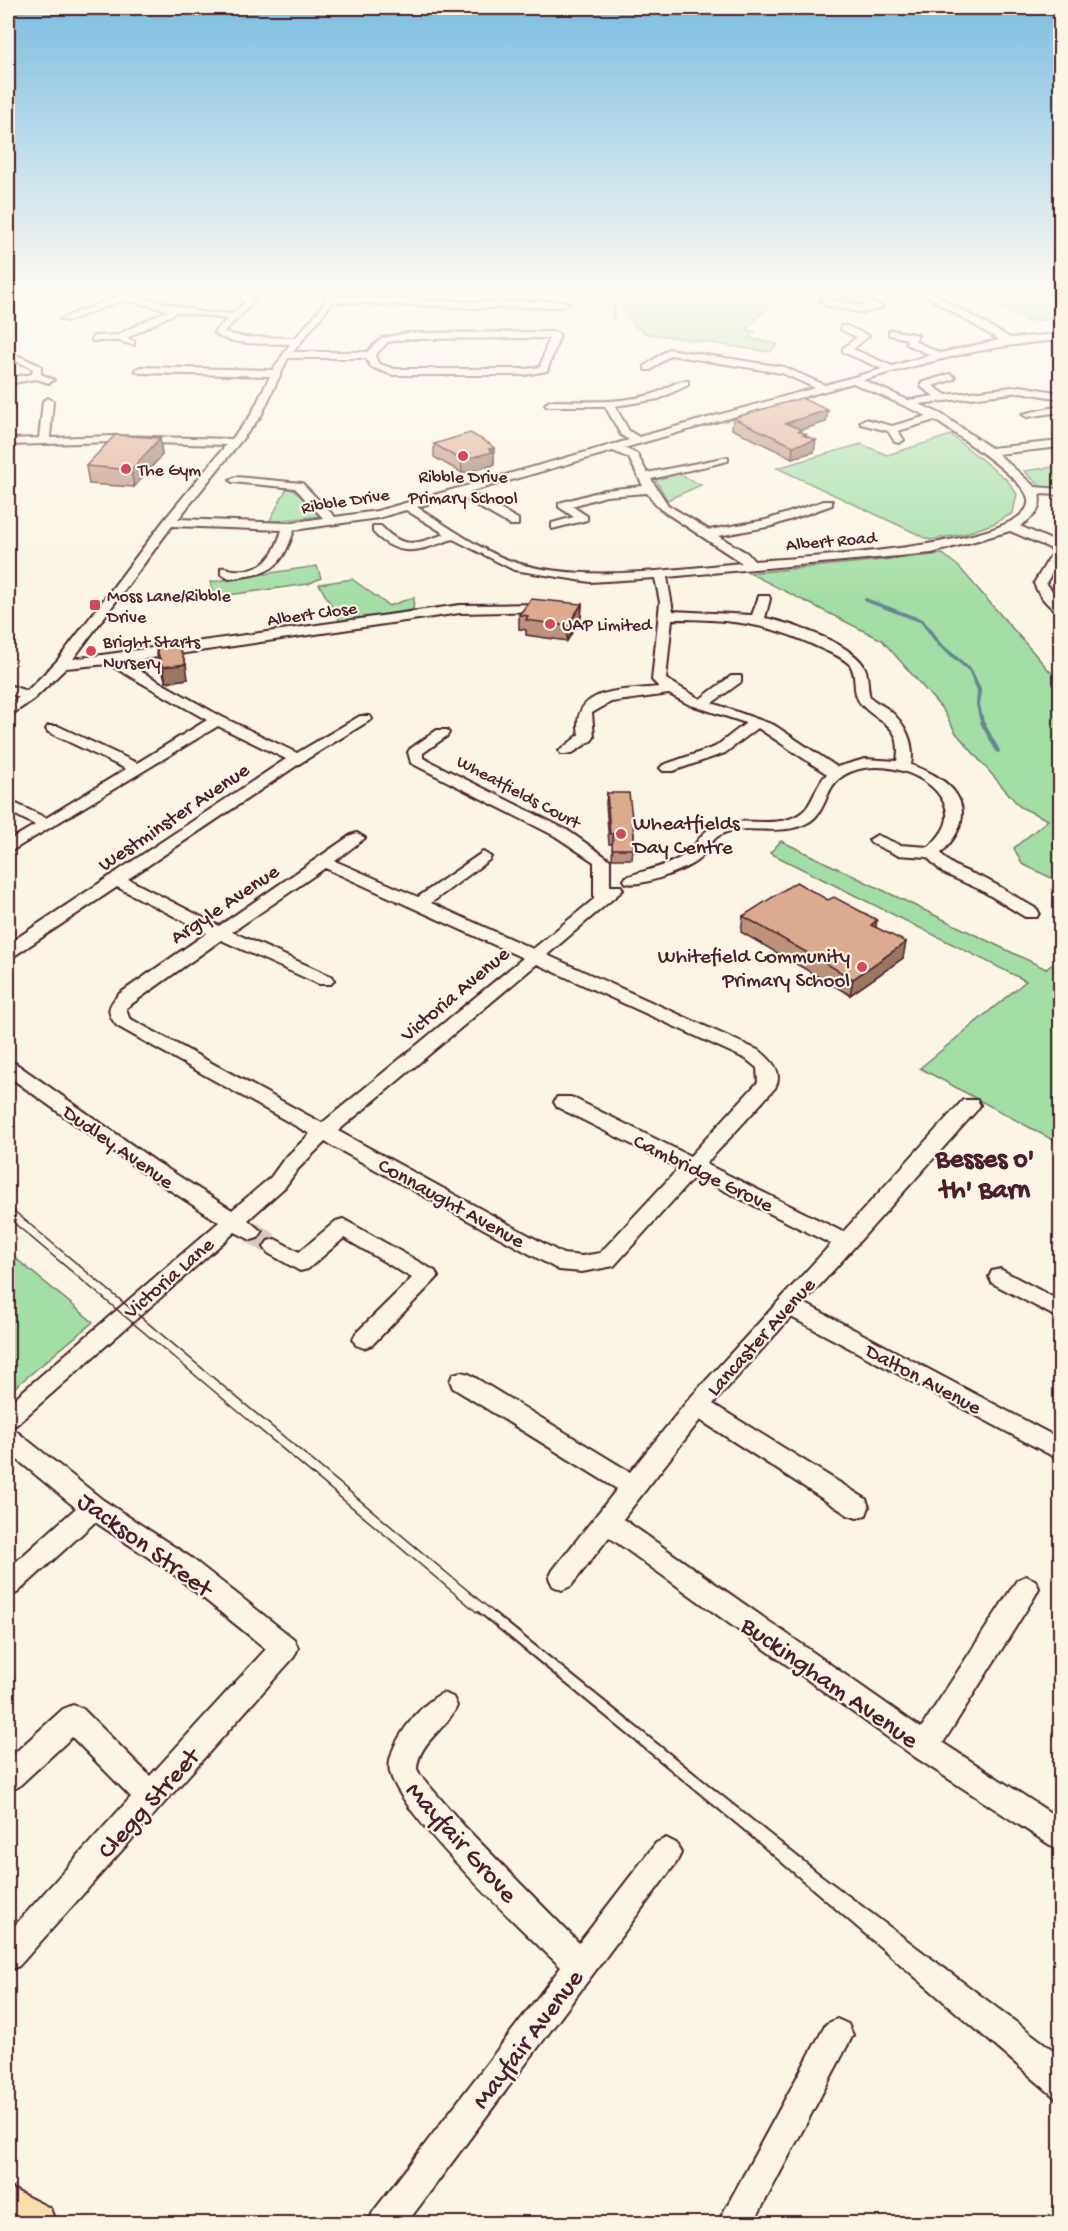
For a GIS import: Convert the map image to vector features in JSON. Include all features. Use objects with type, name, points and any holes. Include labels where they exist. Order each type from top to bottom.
[{"type":"main road","points":[[8,2209],[34,2223]]},
{"type":"street","points":[[8,713],[30,696],[62,664],[169,522],[255,416],[265,396]]},
{"type":"street","points":[[550,404],[608,403],[658,396]]},
{"type":"street","name":"Ribble Drive","points":[[169,522],[289,527],[333,522],[409,507],[796,396]]},
{"type":"street","points":[[890,396],[937,416],[989,452],[1032,490],[1060,492]]},
{"type":"street","points":[[939,396],[943,399]]},
{"type":"street","points":[[906,403],[966,396]]},
{"type":"street","points":[[44,440],[48,401]]},
{"type":"street","points":[[608,403],[625,433],[638,441]]},
{"type":"street","points":[[1027,414],[1060,410]]},
{"type":"street","points":[[865,422],[892,429],[937,416]]},
{"type":"street","points":[[892,429],[899,440]]},
{"type":"street","points":[[8,442],[44,440],[234,442]]},
{"type":"street","points":[[989,452],[1060,445]]},
{"type":"street","points":[[614,448],[633,456],[650,489],[664,507],[743,556],[752,566]]},
{"type":"street","points":[[643,477],[666,474],[724,459]]},
{"type":"street","points":[[236,480],[298,485],[333,522]]},
{"type":"street","points":[[556,526],[583,518],[563,505],[605,493],[650,489]]},
{"type":"street","name":"Albert Road","points":[[409,507],[476,548],[520,567],[590,578],[660,574],[932,549],[1011,527],[1031,513],[1035,502],[1032,490]]},
{"type":"street","points":[[461,492],[514,522]]},
{"type":"street","points":[[707,534],[768,523],[828,503]]},
{"type":"street","points":[[498,513],[515,508]]},
{"type":"street","points":[[225,571],[229,575],[271,567],[277,562],[289,527]]},
{"type":"street","points":[[1011,527],[1060,549],[1040,583],[1042,589],[1060,608]]},
{"type":"street","points":[[377,529],[396,547],[407,548],[455,535]]},
{"type":"street","points":[[660,574],[667,595],[668,615],[658,680],[670,690],[758,722],[836,773]]},
{"type":"street","name":"Albert Close","points":[[62,664],[110,660],[460,609],[567,606]]},
{"type":"street","points":[[668,615],[759,607],[783,625],[856,664],[862,679],[861,692],[866,701],[885,714],[900,731],[908,750],[903,766]]},
{"type":"street","points":[[110,660],[217,720],[297,759]]},
{"type":"street","points":[[703,703],[736,679]]},
{"type":"street","points":[[8,689],[30,696]]},
{"type":"street","points":[[576,748],[587,737],[585,714],[592,702],[603,698],[651,695],[670,690]]},
{"type":"street","name":"Westminster Avenue","points":[[8,952],[297,759],[365,719]]},
{"type":"street","points":[[8,848],[217,720]]},
{"type":"street","points":[[668,768],[720,750],[758,722]]},
{"type":"street","points":[[53,729],[136,768]]},
{"type":"street","name":"Wheatfields Court","points":[[442,733],[415,752],[416,760],[561,834],[602,860],[608,896]]},
{"type":"street","points":[[632,880],[678,864],[695,854],[705,838],[717,830],[737,827],[770,829],[806,818],[817,809],[827,782],[836,773],[855,765],[878,763],[903,766],[920,772],[937,783],[951,799],[957,813],[952,833],[933,852],[897,850],[877,840]]},
{"type":"street","points":[[8,805],[46,824]]},
{"type":"street","name":"Argyle Avenue","points":[[117,1007],[125,998],[357,838]]},
{"type":"street","points":[[933,852],[936,859],[954,872],[987,887],[1031,913]]},
{"type":"street","points":[[418,905],[483,857]]},
{"type":"street","points":[[325,862],[753,1055],[766,1066],[768,1083],[690,1166]]},
{"type":"street","points":[[116,880],[220,933],[325,980]]},
{"type":"street","name":"Victoria Avenue","points":[[324,1132],[608,896]]},
{"type":"street","name":"Connaught Avenue","points":[[117,1007],[117,1014],[123,1022],[559,1262],[582,1264],[606,1260],[690,1166]]},
{"type":"street","name":"Dudley Avenue","points":[[8,1067],[148,1167],[242,1226]]},
{"type":"street","name":"Cambridge Grove","points":[[564,1102],[845,1242]]},
{"type":"street","name":"Lancaster Avenue","points":[[562,1578],[697,1406],[970,1105]]},
{"type":"street","name":"Victoria Lane","points":[[8,1418],[242,1226],[291,1164],[324,1132]]},
{"type":"street","points":[[275,1247],[300,1263],[343,1227],[427,1276],[364,1339]]},
{"type":"street","points":[[999,1277],[1060,1311]]},
{"type":"street","name":"Dalton Avenue","points":[[788,1305],[1060,1450]]},
{"type":"street","points":[[460,1381],[632,1486]]},
{"type":"street","points":[[697,1406],[857,1507]]},
{"type":"street","name":"Jackson Street","points":[[8,1438],[94,1508],[181,1565],[285,1648]]},
{"type":"street","points":[[8,1585],[94,1508]]},
{"type":"street","name":"Buckingham Avenue","points":[[606,1521],[925,1747],[1060,1835]]},
{"type":"street","points":[[925,1747],[1026,1588]]},
{"type":"street","name":"Clegg Street","points":[[8,1955],[285,1648]]},
{"type":"street","name":"Mayfair Grove","points":[[443,1706],[405,1755],[403,1772],[411,1786],[441,1822],[554,1941],[581,1965]]},
{"type":"street","points":[[8,1777],[73,1718],[152,1798]]},
{"type":"street","name":"Mayfair Avenue","points":[[385,2223],[666,1853]]},
{"type":"street","points":[[734,2223],[837,2035]]},
{"type":"green space","points":[[951,435],[1007,480],[1017,494],[1013,513],[995,523],[964,534],[930,540],[777,468],[861,444],[887,455]]},
{"type":"green space","points":[[1060,466],[1060,488],[1042,488],[1024,471]]},
{"type":"green space","points":[[677,473],[701,485],[667,500],[656,480]]},
{"type":"green space","points":[[287,488],[295,491],[320,516],[269,522]]},
{"type":"green space","points":[[943,554],[959,567],[1060,683],[1060,882],[1022,864],[1014,848],[1048,820],[1020,807],[956,733],[943,710],[882,640],[749,573]]},
{"type":"green space","points":[[317,566],[321,578],[308,584],[214,597],[210,582]]},
{"type":"green space","points":[[352,579],[389,606],[414,597],[413,610],[340,621],[319,584]]},
{"type":"green space","points":[[781,841],[1046,969],[1060,959],[1060,1144],[920,1068],[1026,981],[770,853]]},
{"type":"green space","points":[[8,1252],[93,1322],[8,1393]]},
{"type":"building","points":[[801,398],[828,410],[786,423],[802,430],[799,431],[806,434],[803,435],[816,440],[793,446],[733,418]]},
{"type":"building","points":[[470,433],[490,444],[494,448],[489,449],[493,452],[461,460],[434,444]]},
{"type":"building","points":[[115,435],[160,438],[131,470],[86,466]]},
{"type":"building","points":[[531,599],[582,604],[567,626],[526,620],[528,616],[519,615]]},
{"type":"building","points":[[177,642],[186,664],[163,667],[155,645]]},
{"type":"building","points":[[607,793],[629,793],[634,834],[633,849],[612,849],[613,834],[610,834]]},
{"type":"building","name":"Whitefield Community Primary School","points":[[796,882],[828,900],[834,897],[877,920],[871,925],[906,942],[853,979],[743,916]]},
{"type":"waterway","points":[[866,600],[922,621],[939,644],[970,670],[979,690],[978,705],[982,722],[998,751]]},
{"type":"tunnel","points":[[251,1232],[275,1247]]},
{"type":"tram line","points":[[8,1206],[496,1614]]},
{"type":"tram line","points":[[8,1218],[479,1614]]},
{"type":"tram line","points":[[478,1612],[742,1829],[1060,2103]]},
{"type":"tram line","points":[[494,1612],[818,1872],[1060,2054]]},
{"type":"place","name":"Ribble Drive Primary School","points":[[463,456]]},
{"type":"place","name":"The Gym","points":[[126,469]]},
{"type":"place","name":"Moss Lane/Ribble Drive","points":[[95,605]]},
{"type":"place","name":"UAP Limited","points":[[550,624]]},
{"type":"place","name":"Bright Starts Nursery","points":[[91,651]]},
{"type":"place","name":"Wheatfields Day Centre","points":[[621,834]]},
{"type":"place","name":"Whitefield Community Primary School","points":[[862,967]]},
{"type":"district","name":"Besses o' th' Barn","points":[[985,1172]]}]
